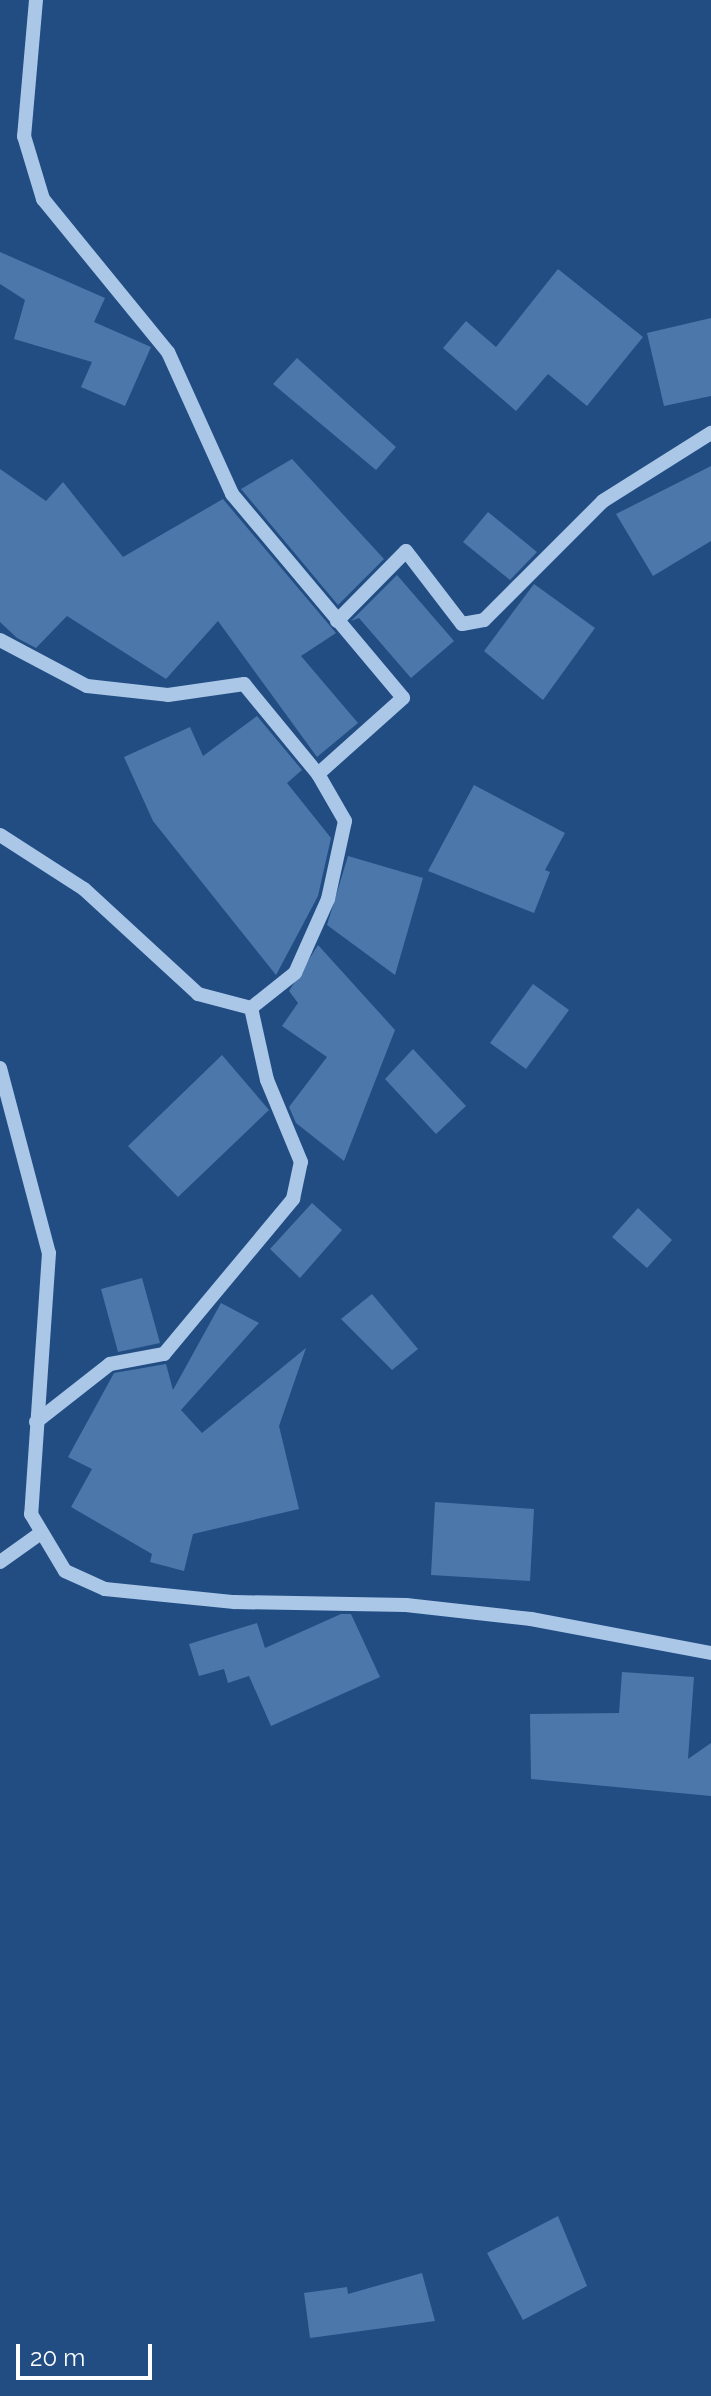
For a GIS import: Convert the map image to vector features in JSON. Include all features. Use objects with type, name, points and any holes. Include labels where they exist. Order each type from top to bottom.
[{"type":"street","points":[[36,0],[24,136],[43,199],[168,352],[232,494],[403,698],[318,774]]},
{"type":"street","points":[[337,621],[406,551],[462,624],[484,620],[603,501],[711,433]]},
{"type":"street","points":[[0,640],[87,686],[168,695],[244,684],[318,774],[345,821],[328,899],[295,973],[251,1008]]},
{"type":"street","points":[[0,835],[84,889],[198,994],[251,1008]]},
{"type":"street","points":[[36,1422],[110,1364],[164,1354],[293,1199],[301,1162],[267,1080],[251,1008]]},
{"type":"street","points":[[0,1068],[49,1253],[30,1491],[38,1535],[65,1571],[105,1589],[421,1606],[711,1653]]},
{"type":"street","points":[[0,1562],[38,1535]]},
{"type":"building","points":[[0,252],[105,298],[94,322],[151,347],[125,406],[81,387],[92,362],[14,339],[25,300],[0,284]]},
{"type":"building","points":[[558,269],[643,337],[587,406],[548,374],[516,411],[443,348],[466,321],[496,347]]},
{"type":"building","points":[[711,318],[711,396],[664,406],[647,333]]},
{"type":"building","points":[[297,358],[396,447],[376,470],[273,384]]},
{"type":"building","points":[[292,459],[384,559],[338,605],[241,489]]},
{"type":"building","points":[[711,466],[711,541],[653,576],[616,514]]},
{"type":"building","points":[[0,469],[46,501],[63,482],[123,557],[223,499],[336,633],[301,656],[358,723],[317,757],[218,621],[166,679],[67,616],[36,648],[17,638],[0,622]]},
{"type":"building","points":[[488,512],[537,552],[510,580],[463,542]]},
{"type":"building","points":[[397,575],[454,641],[411,678],[359,618],[351,621]]},
{"type":"building","points":[[534,584],[595,628],[543,700],[484,651]]},
{"type":"building","points":[[257,716],[302,770],[287,783],[331,838],[318,896],[276,975],[153,821],[124,757],[190,727],[203,756]]},
{"type":"building","points":[[474,785],[565,833],[545,870],[550,872],[534,913],[428,871]]},
{"type":"building","points":[[348,856],[423,878],[395,975],[327,925]]},
{"type":"building","points":[[318,945],[395,1030],[344,1161],[296,1123],[289,1107],[327,1057],[282,1026],[298,1003],[289,991]]},
{"type":"building","points":[[533,984],[569,1010],[526,1069],[490,1043]]},
{"type":"building","points":[[413,1049],[466,1106],[436,1134],[385,1079]]},
{"type":"building","points":[[222,1055],[269,1110],[178,1197],[128,1146]]},
{"type":"building","points":[[312,1203],[342,1230],[300,1278],[270,1249]]},
{"type":"building","points":[[638,1208],[672,1240],[647,1268],[612,1237]]},
{"type":"building","points":[[142,1278],[160,1343],[118,1352],[101,1289]]},
{"type":"building","points":[[372,1294],[418,1349],[392,1370],[341,1319]]},
{"type":"building","points":[[221,1303],[259,1323],[181,1410],[202,1433],[306,1348],[279,1426],[299,1509],[193,1534],[184,1571],[150,1562],[152,1554],[71,1507],[92,1469],[68,1457],[114,1373],[166,1364],[173,1390]]},
{"type":"building","points":[[435,1502],[534,1509],[530,1581],[431,1575]]},
{"type":"building","points":[[341,1614],[351,1614],[380,1677],[271,1726],[249,1676],[228,1683],[224,1669],[199,1676],[189,1644],[257,1623],[265,1648]]},
{"type":"building","points":[[622,1672],[694,1677],[688,1759],[711,1743],[711,1796],[531,1779],[530,1714],[619,1713]]},
{"type":"building","points":[[558,2216],[587,2286],[523,2320],[487,2253]]},
{"type":"building","points":[[422,2273],[435,2321],[310,2338],[304,2293],[347,2287],[348,2294]]}]
